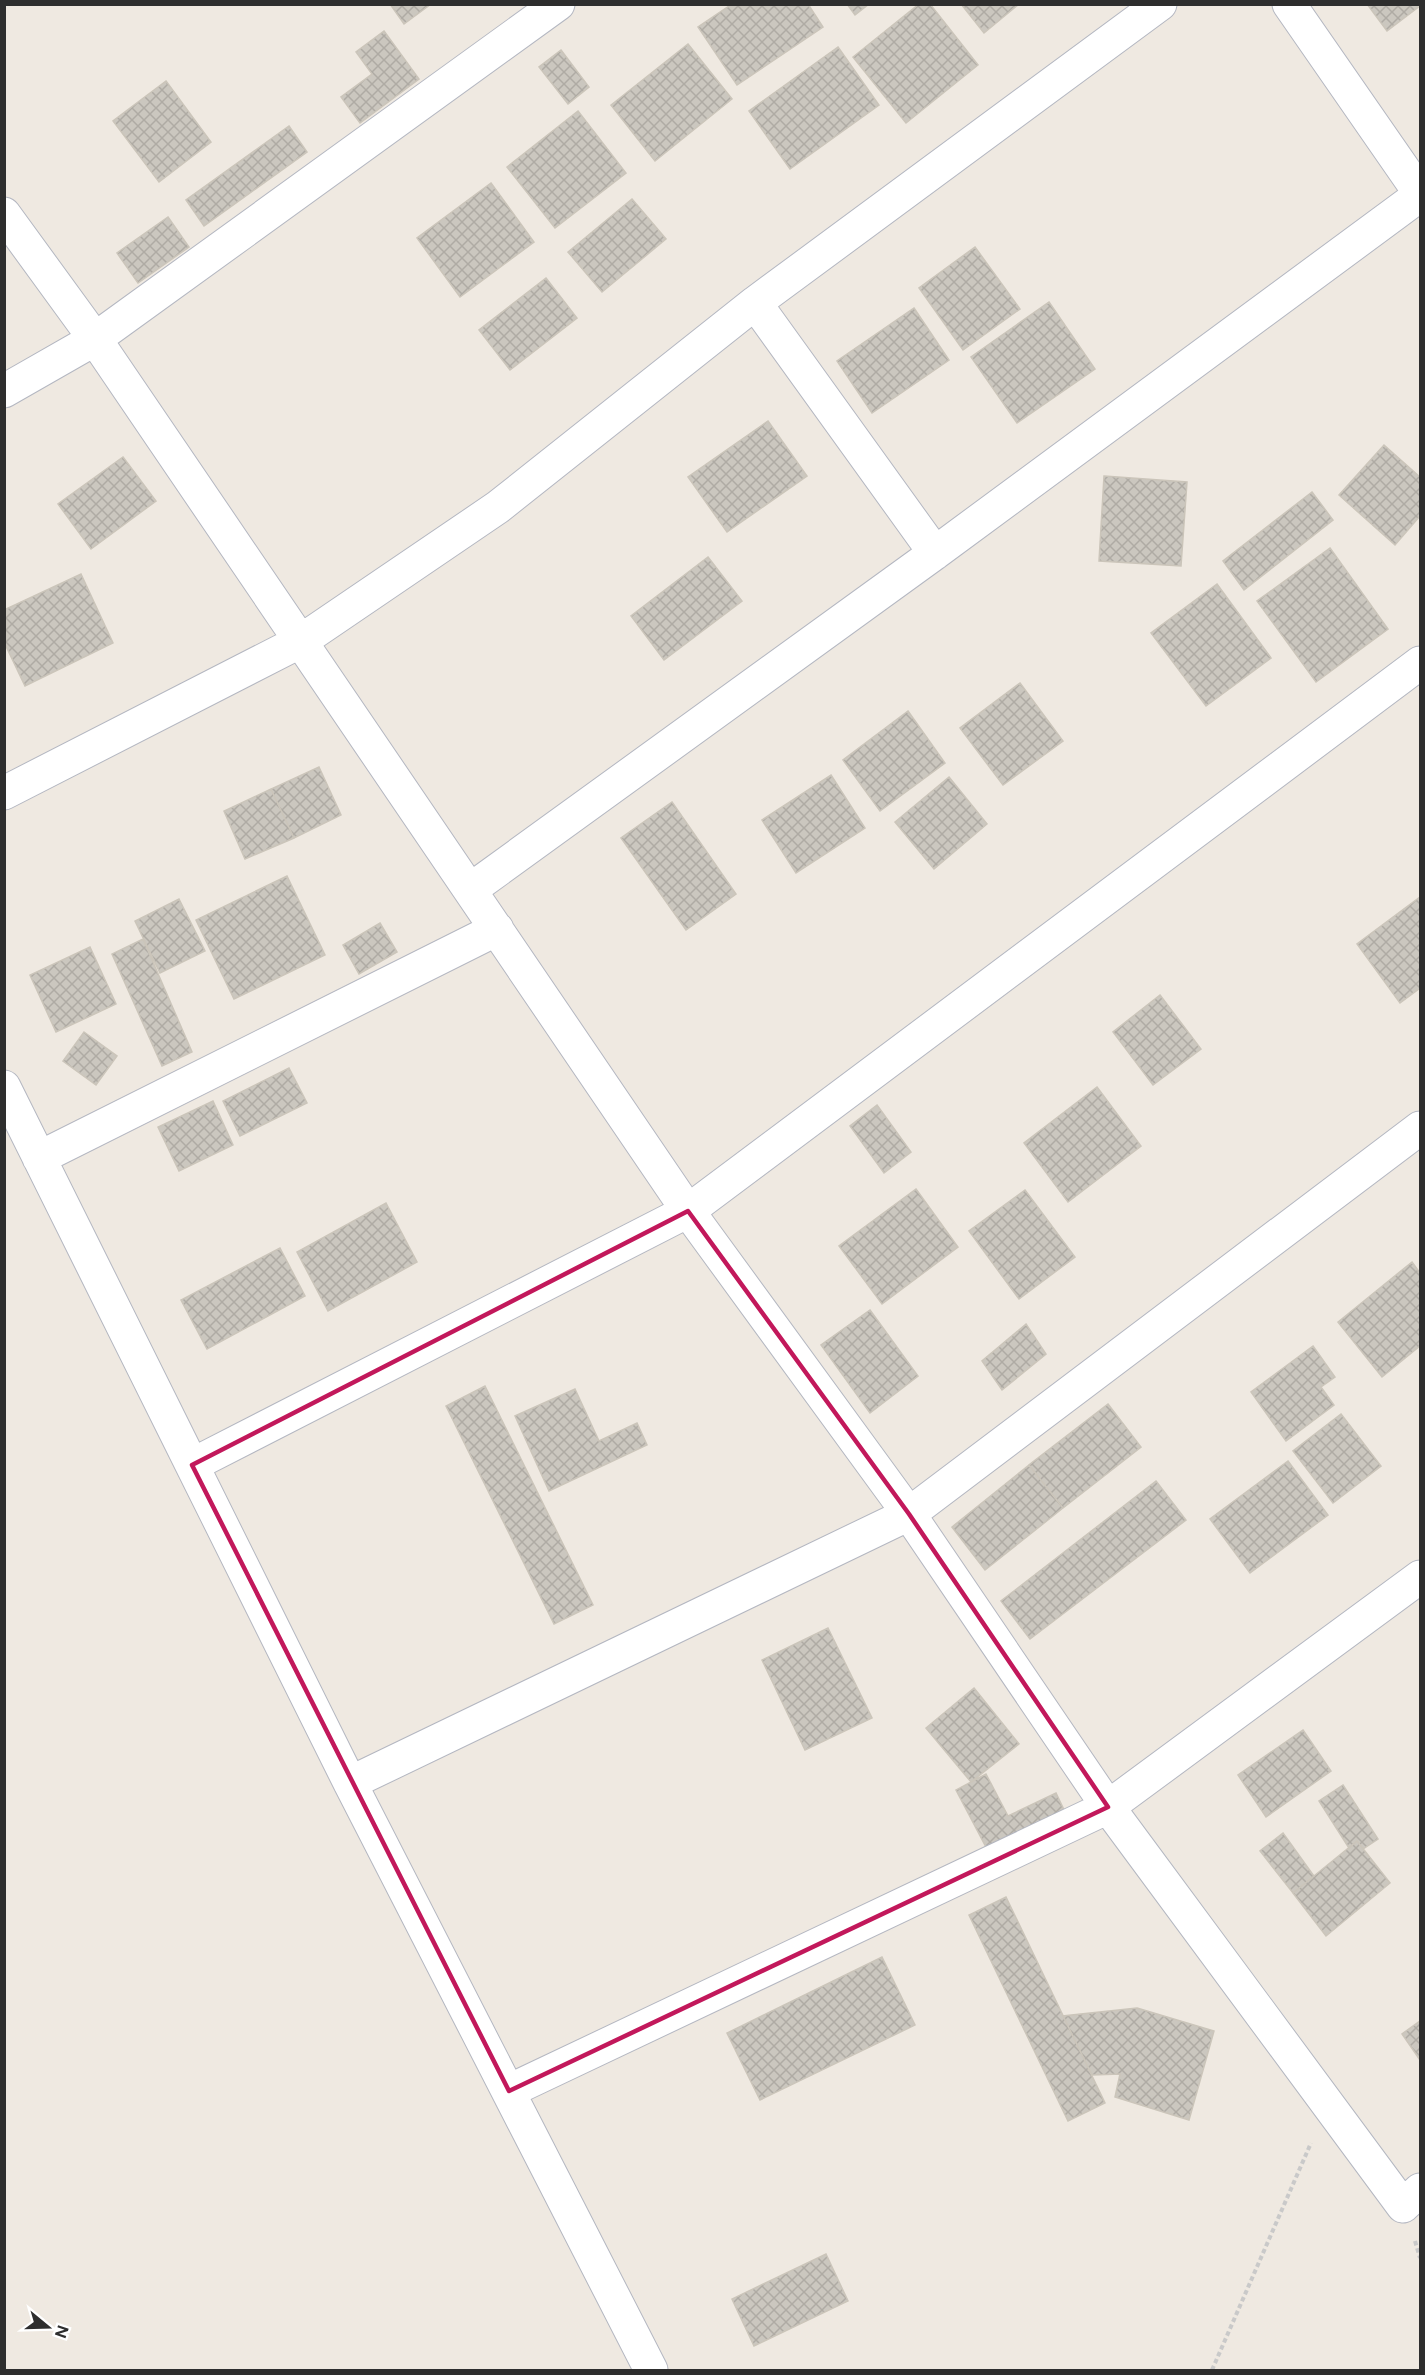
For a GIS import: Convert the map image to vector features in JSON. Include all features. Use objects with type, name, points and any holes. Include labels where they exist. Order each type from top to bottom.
[{"type":"street","points":[[4,391],[95,339],[558,4]]},
{"type":"street","points":[[4,793],[301,641],[498,507],[754,303],[1160,4]]},
{"type":"street","points":[[470,890],[935,553],[1420,194],[1289,4]]},
{"type":"street","points":[[4,214],[95,339],[688,1211],[909,1514],[1108,1807],[1403,2206],[1420,2190]]},
{"type":"street","points":[[754,303],[935,553]]},
{"type":"street","points":[[192,1465],[688,1211],[1420,663]]},
{"type":"street","points":[[39,1158],[497,929]]},
{"type":"street","points":[[4,1087],[350,1783],[651,2370]]},
{"type":"street","points":[[350,1783],[909,1514],[1420,1128]]},
{"type":"street","points":[[509,2091],[1108,1807],[1420,1577]]},
{"type":"path","points":[[1212,2370],[1328,2104]]},
{"type":"highlighted area","points":[[688,1211],[909,1514],[1108,1807],[509,2091],[192,1465]]},
{"type":"building","points":[[390,4],[431,4],[404,24]]},
{"type":"building","points":[[732,4],[808,4],[823,27],[737,85],[698,27]]},
{"type":"building","points":[[847,4],[869,4],[855,15]]},
{"type":"building","points":[[919,4],[930,4],[978,65],[906,123],[853,57]]},
{"type":"building","points":[[961,4],[1019,4],[984,33]]},
{"type":"building","points":[[1367,4],[1420,4],[1420,6],[1387,31]]},
{"type":"building","points":[[384,31],[419,79],[360,123],[341,97],[372,74],[356,52]]},
{"type":"building","points":[[688,44],[732,99],[655,161],[611,105]]},
{"type":"building","points":[[838,47],[879,105],[790,169],[749,111]]},
{"type":"building","points":[[561,50],[589,87],[568,104],[539,67]]},
{"type":"building","points":[[166,81],[211,142],[159,182],[113,121]]},
{"type":"building","points":[[578,111],[626,173],[555,228],[507,167]]},
{"type":"building","points":[[289,126],[307,152],[204,226],[186,200]]},
{"type":"building","points":[[491,183],[534,242],[460,297],[417,238]]},
{"type":"building","points":[[632,199],[666,239],[602,292],[568,252]]},
{"type":"building","points":[[168,217],[189,247],[138,283],[117,253]]},
{"type":"building","points":[[975,247],[1020,309],[963,350],[919,288]]},
{"type":"building","points":[[546,278],[577,318],[510,370],[479,330]]},
{"type":"building","points":[[1049,302],[1095,369],[1017,423],[971,357]]},
{"type":"building","points":[[914,308],[949,360],[872,413],[837,361]]},
{"type":"building","points":[[768,421],[807,476],[727,532],[688,477]]},
{"type":"building","points":[[1384,445],[1420,477],[1420,516],[1395,545],[1339,495]]},
{"type":"building","points":[[123,457],[156,501],[91,549],[58,504]]},
{"type":"building","points":[[1104,476],[1187,482],[1181,566],[1099,561]]},
{"type":"building","points":[[1312,492],[1333,520],[1244,590],[1223,561]]},
{"type":"building","points":[[1330,548],[1388,629],[1316,682],[1257,601]]},
{"type":"building","points":[[708,557],[742,601],[664,660],[631,616]]},
{"type":"building","points":[[81,574],[113,643],[25,686],[4,642],[4,610]]},
{"type":"building","points":[[1217,584],[1271,658],[1206,706],[1151,633]]},
{"type":"building","points":[[1020,683],[1063,741],[1003,785],[960,728]]},
{"type":"building","points":[[908,711],[945,763],[880,811],[843,760]]},
{"type":"building","points":[[319,767],[341,815],[294,838],[271,789]]},
{"type":"building","points":[[831,775],[865,828],[796,873],[762,820]]},
{"type":"building","points":[[949,777],[987,824],[934,869],[895,822]]},
{"type":"building","points":[[271,789],[294,838],[245,859],[224,811]]},
{"type":"building","points":[[672,802],[736,894],[686,930],[621,838]]},
{"type":"building","points":[[287,876],[325,955],[234,999],[196,920]]},
{"type":"building","points":[[1420,897],[1420,988],[1400,1003],[1357,944]]},
{"type":"building","points":[[179,899],[205,951],[160,973],[135,921]]},
{"type":"building","points":[[380,923],[397,952],[359,974],[343,945]]},
{"type":"building","points":[[143,939],[192,1052],[162,1066],[112,954]]},
{"type":"building","points":[[90,947],[116,1004],[56,1032],[30,975]]},
{"type":"building","points":[[1160,995],[1201,1049],[1153,1085],[1113,1032]]},
{"type":"building","points":[[84,1032],[117,1056],[96,1085],[63,1061]]},
{"type":"building","points":[[289,1068],[307,1103],[240,1136],[223,1101]]},
{"type":"building","points":[[1097,1087],[1141,1146],[1068,1202],[1024,1143]]},
{"type":"building","points":[[213,1101],[233,1145],[179,1171],[158,1127]]},
{"type":"building","points":[[877,1105],[911,1152],[884,1173],[850,1126]]},
{"type":"building","points":[[916,1189],[958,1247],[882,1304],[839,1246]]},
{"type":"building","points":[[1025,1190],[1075,1257],[1019,1299],[969,1231]]},
{"type":"building","points":[[386,1203],[417,1262],[328,1311],[297,1252]]},
{"type":"building","points":[[280,1248],[305,1296],[207,1349],[181,1300]]},
{"type":"building","points":[[1412,1262],[1420,1273],[1420,1346],[1382,1377],[1338,1322]]},
{"type":"building","points":[[870,1310],[918,1376],[870,1413],[821,1345]]},
{"type":"building","points":[[1026,1324],[1046,1354],[1002,1390],[982,1361]]},
{"type":"building","points":[[1313,1346],[1335,1377],[1321,1387],[1334,1405],[1286,1441],[1251,1392]]},
{"type":"building","points":[[485,1386],[593,1605],[554,1624],[446,1406]]},
{"type":"building","points":[[575,1389],[599,1441],[637,1423],[647,1445],[549,1491],[515,1416]]},
{"type":"building","points":[[1108,1404],[1141,1447],[1063,1508],[1029,1465]]},
{"type":"building","points":[[1341,1414],[1381,1466],[1333,1503],[1293,1451]]},
{"type":"building","points":[[1288,1461],[1328,1515],[1250,1573],[1210,1519]]},
{"type":"building","points":[[1029,1465],[1063,1508],[985,1570],[952,1527]]},
{"type":"building","points":[[1156,1481],[1186,1520],[1030,1639],[1001,1601]]},
{"type":"building","points":[[828,1628],[872,1718],[805,1750],[762,1660]]},
{"type":"building","points":[[974,1688],[1019,1744],[971,1782],[926,1728]]},
{"type":"building","points":[[1303,1730],[1331,1771],[1266,1817],[1238,1775]]},
{"type":"building","points":[[986,1774],[1008,1816],[1056,1793],[1065,1812],[987,1849],[956,1790]]},
{"type":"building","points":[[1343,1785],[1378,1839],[1363,1849],[1357,1841],[1349,1848],[1319,1801]]},
{"type":"building","points":[[1283,1833],[1314,1876],[1293,1893],[1260,1851]]},
{"type":"building","points":[[1357,1841],[1390,1883],[1326,1936],[1293,1893]]},
{"type":"building","points":[[1006,1897],[1105,2103],[1068,2121],[969,1915]]},
{"type":"building","points":[[882,1957],[915,2025],[760,2100],[727,2033]]},
{"type":"building","points":[[1137,2008],[1214,2031],[1189,2120],[1115,2097],[1120,2074],[1092,2075],[1063,2016]]},
{"type":"building","points":[[1420,2021],[1420,2060],[1402,2034]]},
{"type":"building","points":[[826,2254],[848,2301],[754,2346],[732,2299]]}]
